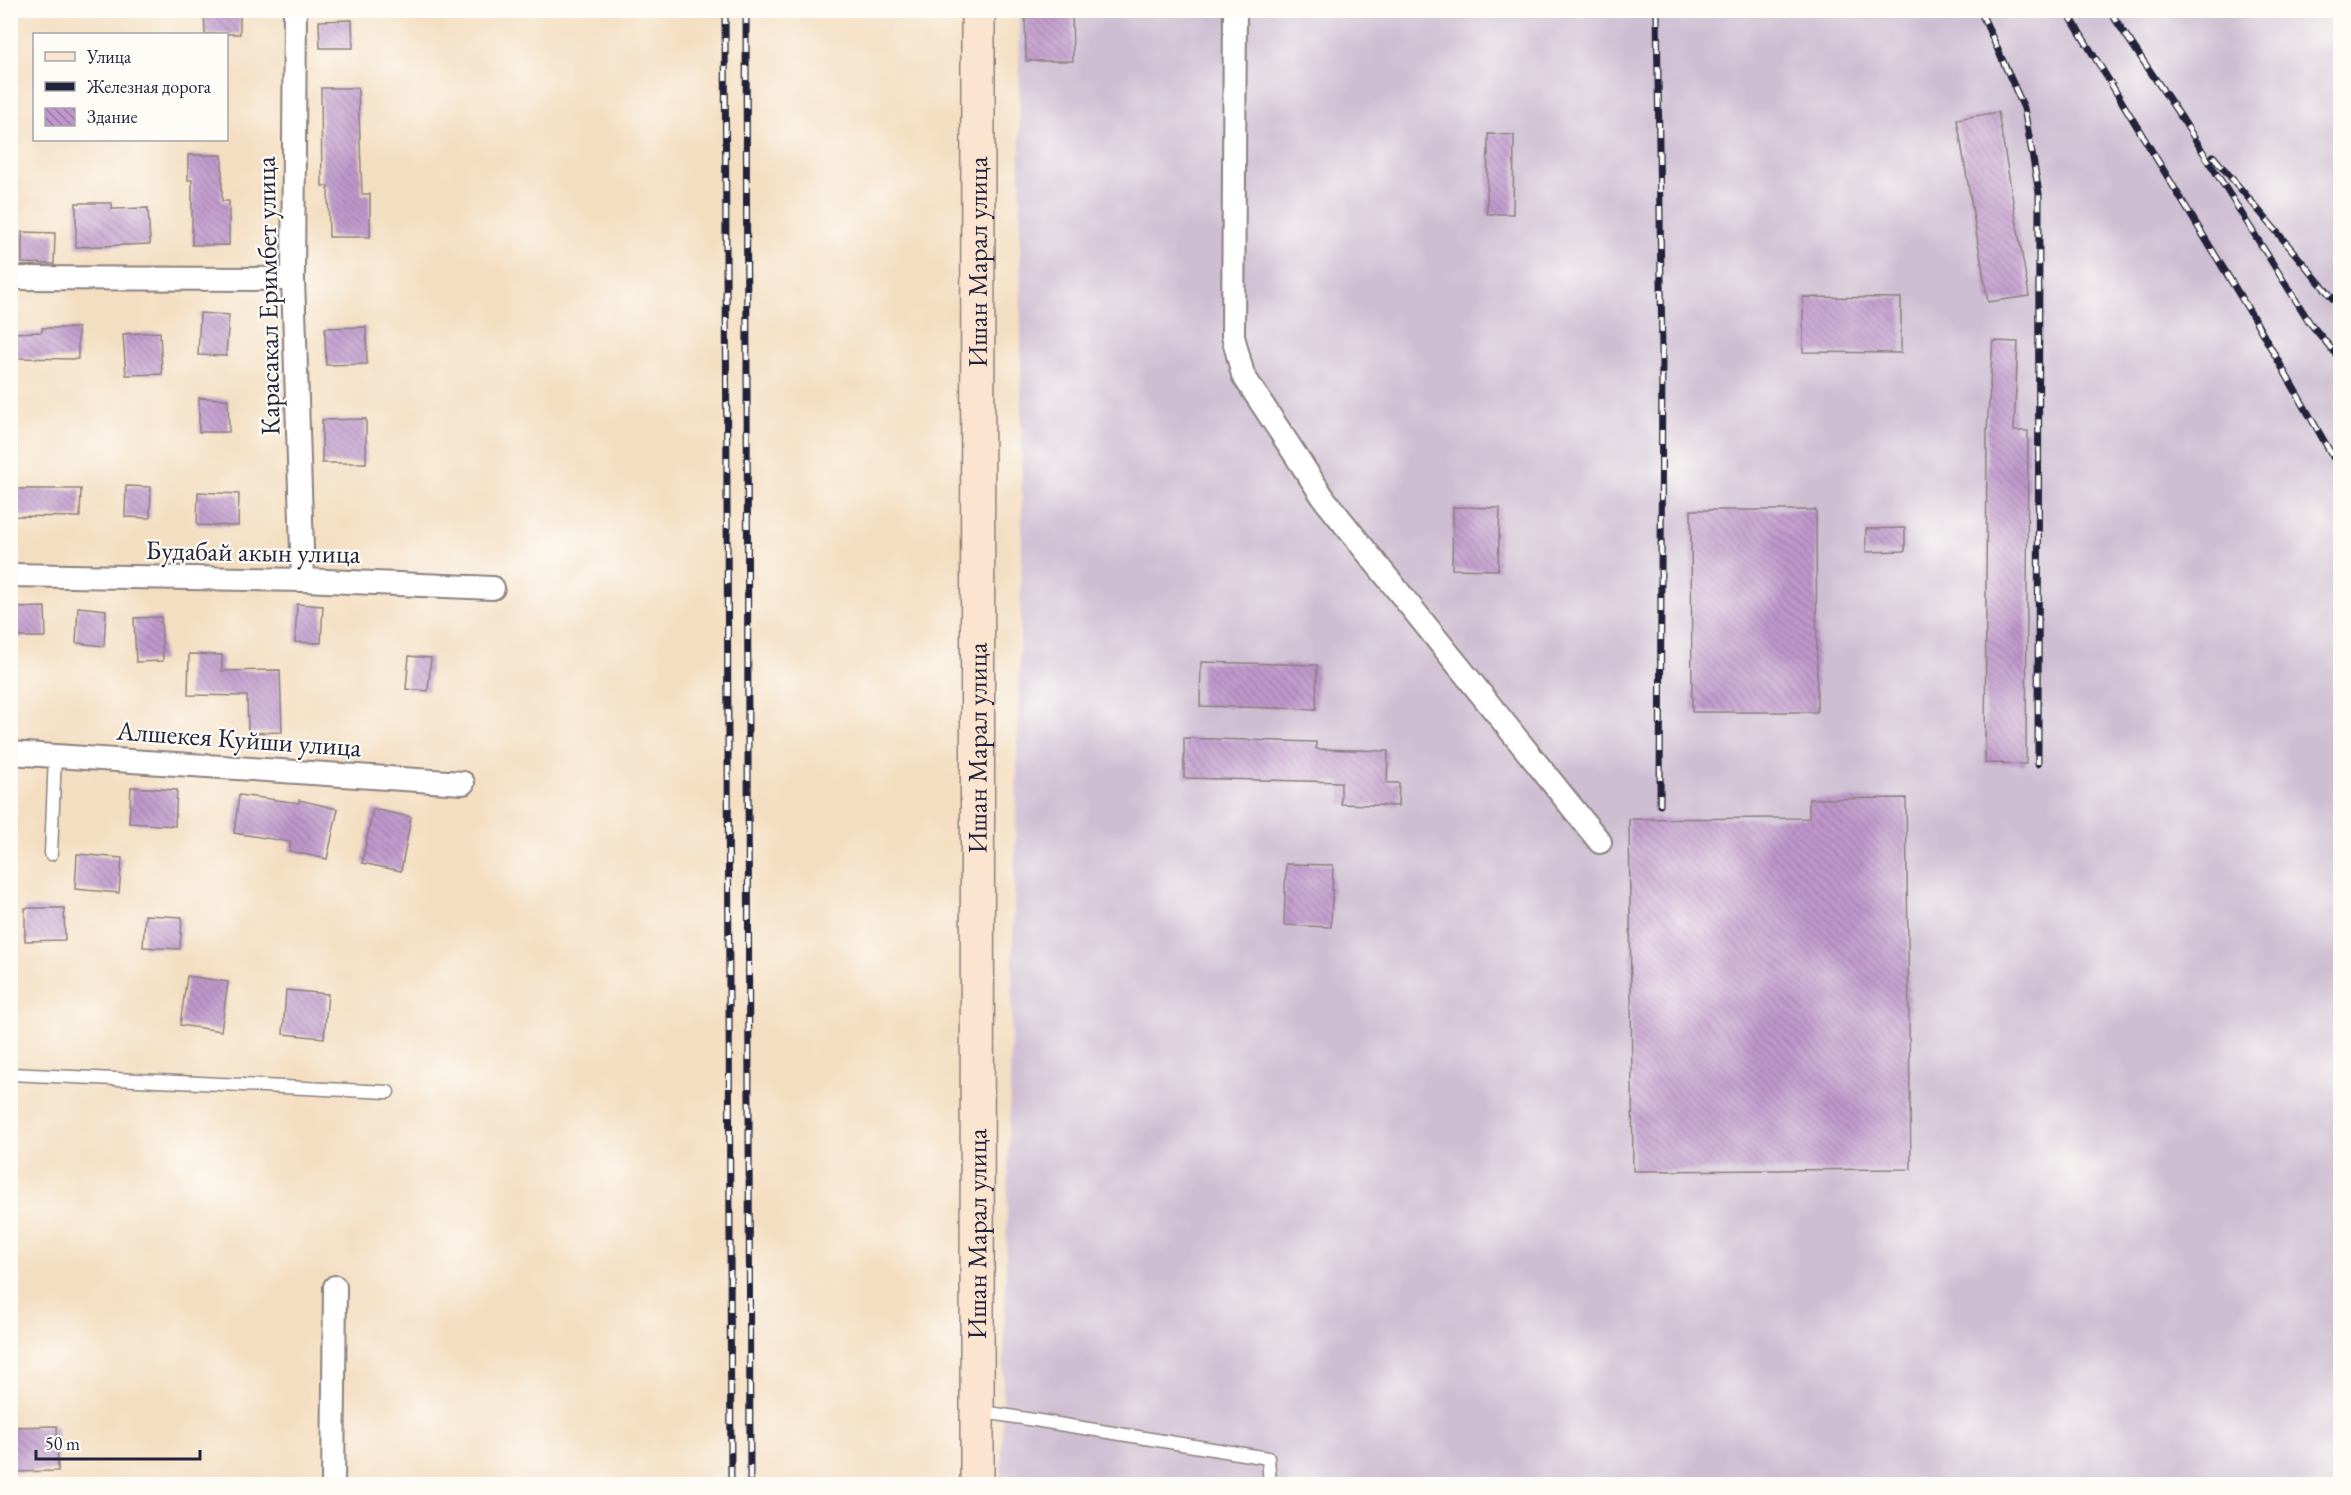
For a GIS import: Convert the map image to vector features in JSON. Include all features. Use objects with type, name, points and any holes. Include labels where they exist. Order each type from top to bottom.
[{"type":"main road","name":"Ишан Марал улица","points":[[977,1485],[978,10]]},
{"type":"street","name":"Карасакал Еримбет улица","points":[[295,10],[293,279],[303,580]]},
{"type":"street","points":[[1235,10],[1233,336],[1243,375],[1325,500],[1600,842]]},
{"type":"street","points":[[10,278],[293,279]]},
{"type":"street","name":"Будабай акын улица","points":[[10,574],[303,580],[493,588]]},
{"type":"street","name":"Алшекея Куйши улица","points":[[10,753],[463,783]]},
{"type":"street","points":[[333,1485],[335,1287]]},
{"type":"lane","points":[[51,854],[55,755]]},
{"type":"lane","points":[[10,1074],[388,1092]]},
{"type":"lane","points":[[977,1410],[1268,1458],[1270,1485]]},
{"type":"shaded area","points":[[1019,11],[2340,11],[2340,1484],[1001,1484],[1022,544]]},
{"type":"building","points":[[204,10],[240,10],[240,34],[205,33]]},
{"type":"building","points":[[1025,10],[1072,10],[1073,61],[1026,61]]},
{"type":"building","points":[[352,20],[353,48],[320,48],[319,21]]},
{"type":"building","points":[[321,88],[358,88],[362,194],[370,194],[370,237],[329,237],[328,186],[322,186]]},
{"type":"building","points":[[1998,112],[2029,296],[1988,302],[1957,119]]},
{"type":"building","points":[[1488,134],[1514,135],[1513,214],[1487,214]]},
{"type":"building","points":[[188,155],[222,155],[222,201],[229,201],[229,245],[192,245],[192,180],[188,180]]},
{"type":"building","points":[[76,203],[112,203],[112,209],[148,208],[150,244],[76,247]]},
{"type":"building","points":[[22,232],[55,233],[54,264],[22,263]]},
{"type":"building","points":[[1803,297],[1901,298],[1901,353],[1803,352]]},
{"type":"building","points":[[200,313],[229,315],[226,356],[198,355]]},
{"type":"building","points":[[366,327],[367,364],[326,365],[325,328]]},
{"type":"building","points":[[42,328],[78,328],[78,359],[10,358],[10,333],[42,332]]},
{"type":"building","points":[[160,332],[162,374],[126,375],[123,334]]},
{"type":"building","points":[[1993,341],[2018,342],[2014,431],[2028,431],[2026,764],[1985,763],[1987,431]]},
{"type":"building","points":[[199,398],[228,399],[229,432],[199,432]]},
{"type":"building","points":[[366,419],[366,463],[322,463],[322,420]]},
{"type":"building","points":[[126,486],[151,487],[150,518],[125,517]]},
{"type":"building","points":[[10,489],[81,489],[80,517],[10,516]]},
{"type":"building","points":[[198,492],[239,494],[238,526],[197,525]]},
{"type":"building","points":[[1453,507],[1500,508],[1498,570],[1452,569]]},
{"type":"building","points":[[1691,510],[1816,510],[1817,712],[1692,712]]},
{"type":"building","points":[[1905,528],[1905,551],[1866,552],[1866,529]]},
{"type":"building","points":[[297,604],[323,606],[321,643],[295,642]]},
{"type":"building","points":[[45,607],[46,637],[16,637],[15,608]]},
{"type":"building","points":[[78,607],[106,610],[104,646],[76,643]]},
{"type":"building","points":[[161,617],[163,661],[136,662],[134,618]]},
{"type":"building","points":[[189,654],[222,655],[222,671],[280,670],[282,732],[248,733],[247,696],[188,695]]},
{"type":"building","points":[[409,656],[431,658],[428,691],[406,689]]},
{"type":"building","points":[[1201,662],[1317,665],[1316,709],[1200,706]]},
{"type":"building","points":[[1184,738],[1316,742],[1316,749],[1388,751],[1387,783],[1399,783],[1398,806],[1341,804],[1341,782],[1184,778]]},
{"type":"building","points":[[131,787],[177,790],[175,826],[129,823]]},
{"type":"building","points":[[239,795],[299,803],[299,800],[338,809],[327,859],[289,851],[291,842],[234,833]]},
{"type":"building","points":[[1906,798],[1911,1169],[1633,1171],[1629,819],[1809,818],[1809,799]]},
{"type":"building","points":[[373,809],[411,817],[401,871],[362,863]]},
{"type":"building","points":[[77,854],[122,858],[119,893],[75,889]]},
{"type":"building","points":[[1286,864],[1333,865],[1331,927],[1284,925]]},
{"type":"building","points":[[25,908],[64,908],[65,940],[25,941]]},
{"type":"building","points":[[145,915],[182,917],[180,949],[143,947]]},
{"type":"building","points":[[187,976],[228,982],[221,1031],[180,1025]]},
{"type":"building","points":[[286,990],[328,994],[324,1038],[283,1034]]},
{"type":"building","points":[[57,1426],[58,1471],[10,1472],[10,1427]]},
{"type":"railway","points":[[725,10],[731,1484]]},
{"type":"railway","points":[[746,10],[750,1484]]},
{"type":"railway","points":[[1657,10],[1662,350],[1660,805]]},
{"type":"railway","points":[[1980,10],[2024,108],[2039,193],[2038,764]]},
{"type":"railway","points":[[2066,10],[2256,322],[2340,469]]},
{"type":"railway","points":[[2109,10],[2183,120],[2310,323],[2340,359]]},
{"type":"railway","points":[[2213,156],[2340,307]]}]
